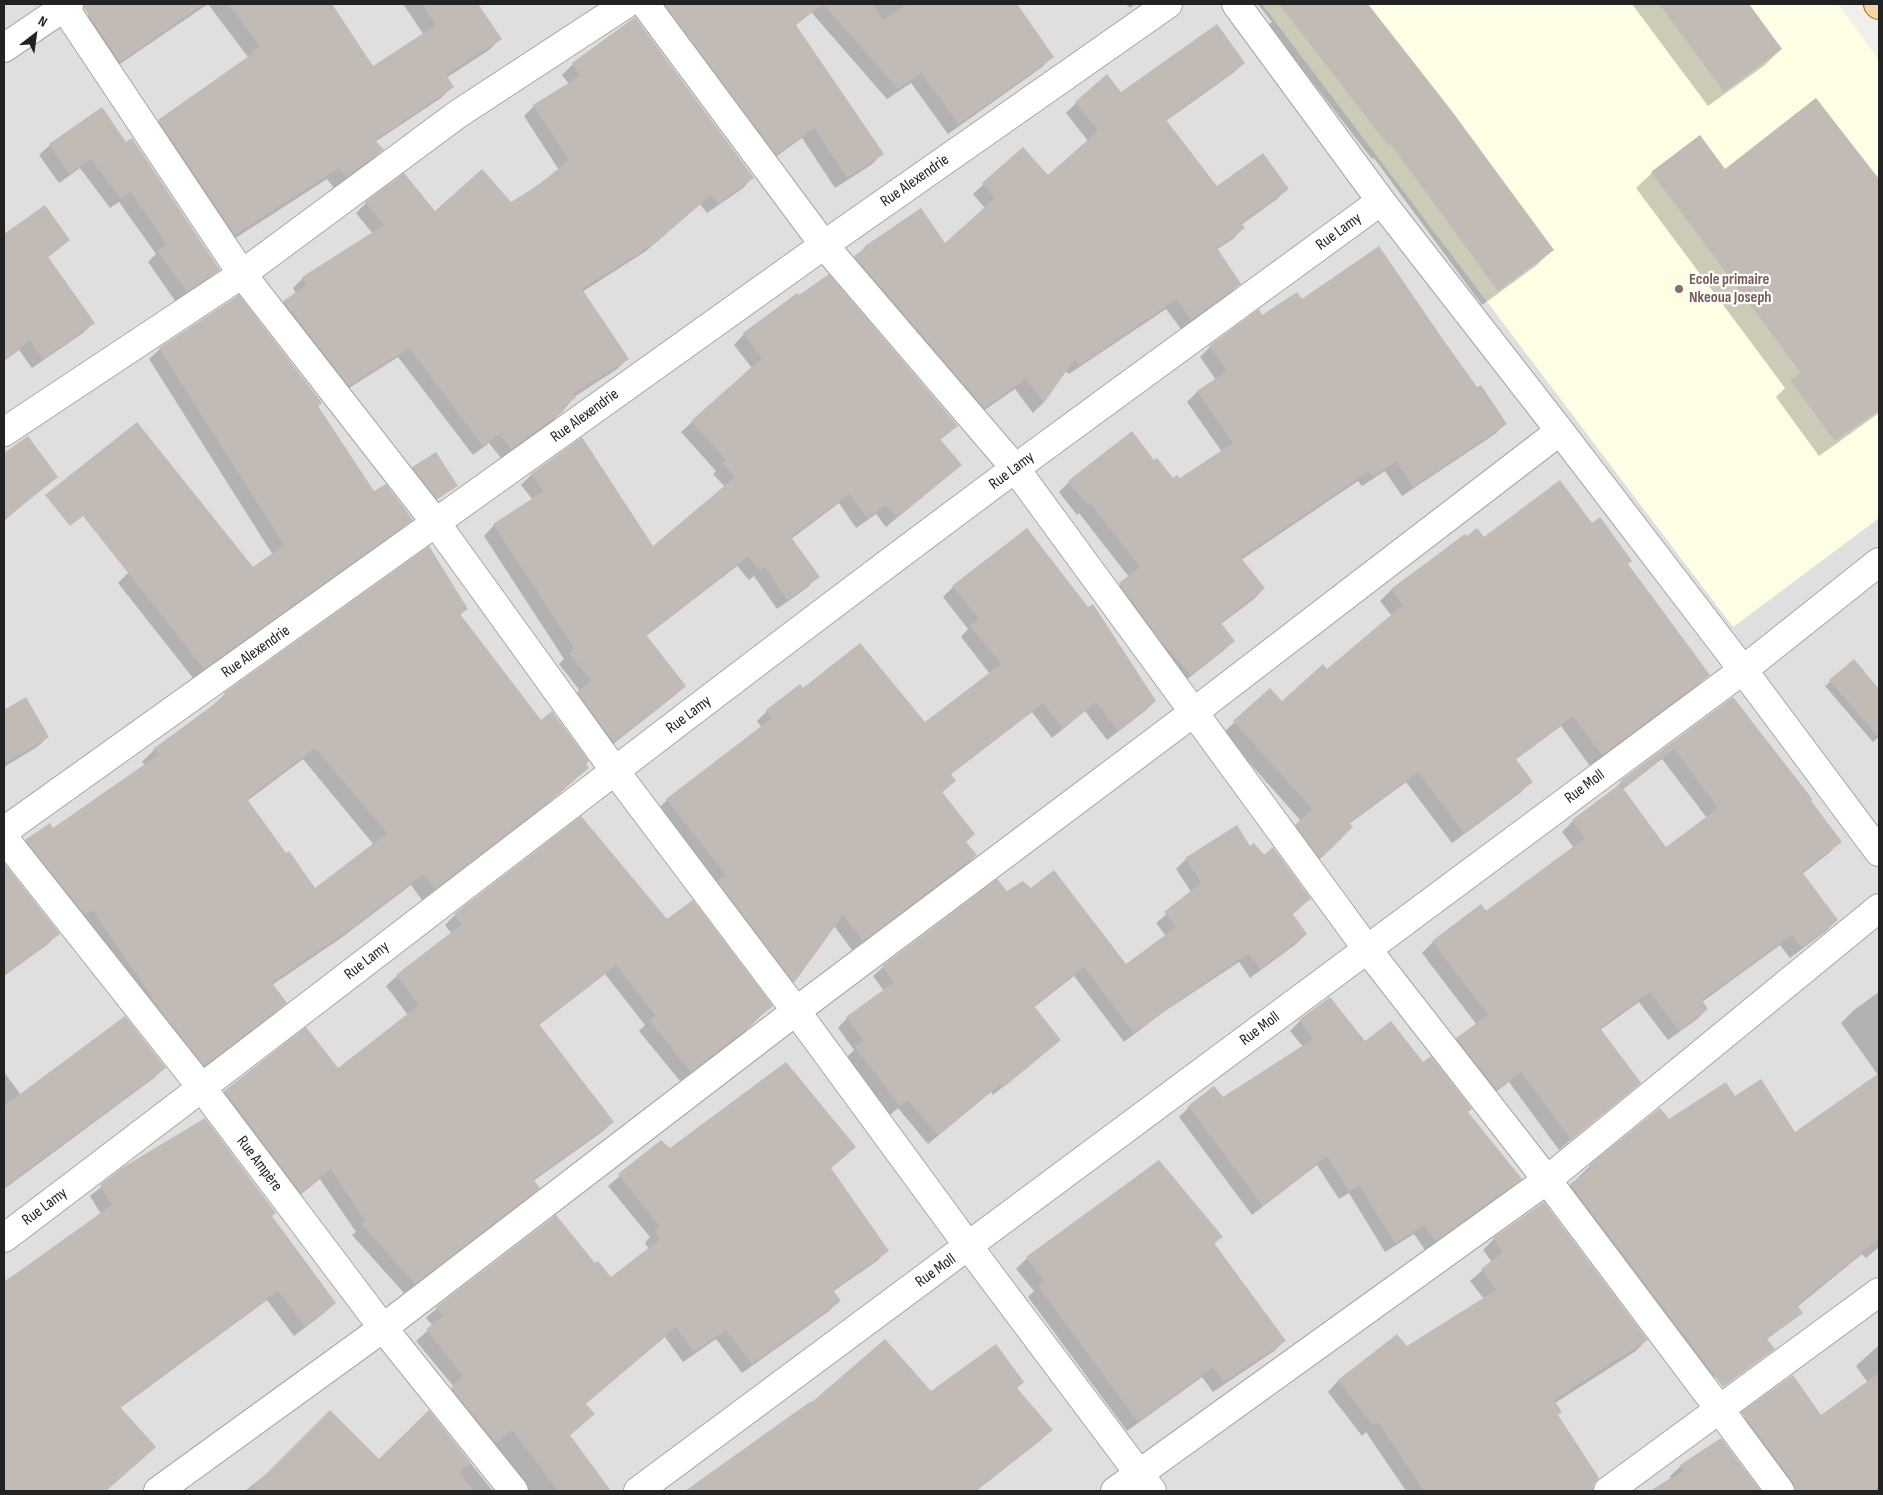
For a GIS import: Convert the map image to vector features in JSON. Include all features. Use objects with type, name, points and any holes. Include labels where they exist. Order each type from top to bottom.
[{"type":"street","points":[[4,432],[242,274],[458,114],[626,4]]},
{"type":"street","points":[[645,4],[824,245],[1015,468],[1367,949],[1547,1180],[1780,1491]]},
{"type":"street","name":"Rue Alexendrie","points":[[4,830],[824,245],[1168,4]]},
{"type":"street","points":[[1236,4],[1380,201],[1744,670],[1879,852]]},
{"type":"street","points":[[4,48],[65,5],[242,274],[436,523],[615,771],[796,1011],[969,1247],[1145,1482]]},
{"type":"street","name":"Rue Lamy","points":[[4,1238],[1015,468],[1380,201]]},
{"type":"street","points":[[158,1491],[383,1328],[796,1011],[1194,712],[1560,431]]},
{"type":"street","name":"Rue Moll","points":[[638,1491],[1744,670],[1879,562]]},
{"type":"street","name":"Rue Ampère","points":[[4,838],[202,1088],[383,1328],[514,1491]]},
{"type":"street","points":[[1115,1491],[1145,1482],[1547,1180],[1879,908]]},
{"type":"street","points":[[1608,1491],[1879,1292]]},
{"type":"shaded area","points":[[4,4],[1262,4],[1733,627],[1879,518],[1879,1491],[4,1491]]},
{"type":"shaded area","name":"Ecole primaire Nkeoua Joseph","points":[[1262,4],[1838,4],[1879,60],[1879,518],[1733,627]]},
{"type":"building","points":[[84,4],[204,4],[120,62],[84,8]]},
{"type":"building","points":[[228,4],[332,4],[373,66],[436,25],[422,4],[478,4],[502,39],[446,75],[454,87],[375,140],[384,150],[346,177],[339,168],[235,235],[158,120],[252,54],[251,52],[260,46]]},
{"type":"building","points":[[664,4],[823,4],[796,25],[884,154],[847,178],[814,128],[776,155]]},
{"type":"building","points":[[823,4],[872,4],[883,20],[907,4],[1017,4],[1054,57],[959,124],[921,73],[898,89]]},
{"type":"building","points":[[1279,4],[1368,4],[1451,110],[1554,250],[1498,291],[1390,143],[1388,145]]},
{"type":"building","points":[[1659,4],[1749,4],[1782,49],[1724,92]]},
{"type":"building","points":[[635,17],[754,178],[718,204],[711,195],[658,241],[582,289],[629,359],[573,394],[576,398],[562,407],[564,411],[511,449],[500,434],[483,446],[409,348],[349,386],[283,301],[307,285],[302,277],[384,225],[365,202],[404,173],[435,211],[482,169],[511,202],[537,186],[569,160],[533,105],[580,76],[572,63]]},
{"type":"building","points":[[1217,24],[1245,63],[1166,120],[1217,186],[1263,153],[1289,189],[1241,223],[1245,228],[1217,248],[1241,284],[1191,320],[1177,299],[1080,365],[1074,360],[1044,403],[1026,379],[984,408],[854,256],[866,248],[865,246],[921,208],[945,243],[995,198],[982,183],[1023,147],[1048,175],[1098,131],[1075,102],[1107,74],[1121,92]]},
{"type":"building","points":[[1816,98],[1879,179],[1879,410],[1835,441],[1790,380],[1801,373],[1651,172],[1700,135],[1725,169]]},
{"type":"building","points":[[102,107],[126,142],[132,138],[220,270],[187,292],[157,251],[167,244],[130,192],[121,199],[91,159],[69,174],[49,144]]},
{"type":"building","points":[[45,205],[70,240],[48,257],[95,323],[43,359],[30,341],[4,360],[4,234]]},
{"type":"building","points":[[1379,246],[1477,387],[1481,385],[1507,424],[1413,487],[1396,461],[1373,477],[1369,471],[1241,558],[1265,588],[1221,623],[1235,641],[1191,675],[1159,639],[1119,583],[1140,567],[1090,503],[1087,505],[1068,481],[1132,431],[1154,460],[1157,458],[1173,478],[1177,475],[1180,478],[1233,443],[1197,391],[1227,371],[1209,346],[1259,309],[1262,315],[1297,292],[1302,299]]},
{"type":"building","points":[[829,274],[958,426],[940,439],[962,465],[897,518],[886,505],[867,518],[849,494],[791,537],[820,577],[787,600],[765,567],[760,570],[748,556],[646,635],[686,686],[614,742],[577,692],[591,681],[569,653],[574,648],[493,524],[544,491],[531,474],[582,437],[653,546],[735,477],[722,463],[726,460],[691,421],[762,358],[743,333],[797,293],[799,295]]},
{"type":"building","points":[[239,295],[322,403],[318,406],[374,491],[386,484],[413,520],[204,669],[83,516],[70,526],[45,495],[137,422],[253,567],[284,545],[159,348]]},
{"type":"building","points":[[28,436],[58,477],[4,520],[4,453]]},
{"type":"building","points":[[436,452],[458,486],[437,499],[412,467]]},
{"type":"building","points":[[1560,480],[1592,523],[1600,517],[1632,561],[1628,564],[1710,675],[1602,755],[1573,716],[1516,759],[1533,782],[1464,833],[1418,772],[1349,823],[1353,827],[1320,859],[1295,825],[1312,809],[1233,721],[1270,688],[1282,701],[1323,664],[1327,669],[1403,605],[1391,589],[1465,534],[1467,536],[1477,528],[1484,537]]},
{"type":"building","points":[[1027,528],[1088,607],[1093,604],[1156,701],[1118,731],[1096,702],[1063,729],[1043,703],[951,774],[956,781],[942,792],[975,834],[966,842],[977,855],[863,941],[843,915],[794,983],[717,881],[726,875],[666,799],[772,718],[766,710],[800,684],[803,688],[860,643],[925,722],[1001,664],[970,626],[979,619],[952,586]]},
{"type":"building","points":[[429,546],[468,609],[460,614],[541,720],[552,711],[589,761],[586,764],[589,768],[561,792],[435,889],[423,874],[355,926],[272,983],[287,1003],[204,1066],[151,998],[92,910],[85,915],[25,840],[50,823],[53,828],[158,755],[153,749],[212,706],[225,695],[224,693]],"holes":[[[315,748],[387,833],[315,888],[289,851],[286,853],[247,799]]]},
{"type":"building","points":[[1854,659],[1879,689],[1879,738],[1829,680]]},
{"type":"building","points":[[26,697],[49,737],[4,764],[4,710]]},
{"type":"building","points":[[1733,697],[1813,800],[1811,801],[1842,842],[1802,872],[1838,920],[1802,948],[1792,935],[1702,1000],[1708,1009],[1679,1031],[1650,992],[1600,1028],[1641,1083],[1571,1140],[1521,1072],[1497,1090],[1456,1038],[1488,1015],[1432,941],[1481,904],[1486,911],[1585,838],[1572,820],[1620,784],[1666,847],[1718,808],[1674,749],[1625,787],[1620,781]]},
{"type":"building","points":[[581,816],[667,919],[693,900],[773,1006],[691,1072],[649,1020],[655,1015],[616,965],[539,1024],[614,1122],[533,1179],[540,1188],[415,1284],[361,1224],[365,1221],[331,1169],[301,1193],[224,1091],[306,1027],[338,1068],[419,1005],[396,975],[462,924],[454,914]]},
{"type":"building","points":[[1237,825],[1250,846],[1254,843],[1264,855],[1273,847],[1311,899],[1292,913],[1307,934],[1260,969],[1249,953],[1134,1033],[1084,967],[1034,1006],[1061,1040],[1004,1087],[1001,1084],[938,1135],[908,1100],[900,1106],[855,1047],[864,1041],[846,1017],[894,982],[882,966],[997,879],[1007,891],[1023,881],[1031,888],[1054,870],[1126,964],[1176,927],[1164,912],[1201,883],[1185,858]]},
{"type":"building","points":[[4,863],[60,934],[4,975]]},
{"type":"building","points":[[1330,997],[1365,1041],[1391,1021],[1423,1062],[1431,1056],[1472,1109],[1468,1112],[1522,1179],[1436,1241],[1424,1225],[1395,1243],[1359,1185],[1349,1191],[1327,1156],[1263,1206],[1188,1106],[1214,1086],[1223,1097],[1313,1039],[1299,1020]]},
{"type":"building","points":[[125,1016],[166,1068],[4,1187],[4,1106]]},
{"type":"building","points":[[786,1062],[856,1147],[831,1168],[889,1251],[833,1290],[841,1301],[752,1364],[726,1330],[694,1352],[676,1327],[586,1404],[595,1414],[570,1435],[611,1491],[558,1491],[512,1430],[496,1443],[451,1388],[463,1376],[426,1329],[443,1316],[436,1307],[556,1215],[595,1263],[598,1261],[611,1277],[660,1239],[654,1231],[660,1227],[618,1174],[661,1140],[670,1148]]},
{"type":"building","points":[[1879,1073],[1879,1239],[1797,1305],[1803,1313],[1767,1339],[1775,1349],[1723,1387],[1570,1184],[1592,1168],[1589,1165],[1660,1108],[1669,1119],[1726,1082],[1735,1096],[1761,1079],[1795,1132]]},
{"type":"building","points":[[205,1118],[276,1213],[272,1216],[336,1303],[305,1326],[278,1291],[120,1407],[156,1447],[106,1491],[4,1491],[4,1282],[112,1205],[100,1185],[122,1168]]},
{"type":"building","points":[[1159,1160],[1223,1237],[1214,1243],[1286,1341],[1224,1382],[1213,1367],[1138,1422],[1038,1286],[1044,1281],[1026,1257]]},
{"type":"building","points":[[1544,1202],[1648,1340],[1554,1400],[1562,1412],[1558,1415],[1599,1478],[1594,1484],[1593,1491],[1424,1491],[1378,1422],[1373,1426],[1338,1380],[1397,1334],[1407,1346],[1496,1290],[1481,1269],[1503,1252],[1493,1238]]},
{"type":"building","points":[[885,1339],[931,1391],[996,1344],[1024,1382],[1017,1388],[1053,1430],[975,1491],[685,1491],[812,1402]]},
{"type":"building","points":[[1879,1373],[1879,1491],[1795,1491],[1793,1482],[1741,1412],[1793,1375],[1821,1415]]},
{"type":"building","points":[[330,1410],[379,1459],[429,1410],[471,1463],[459,1472],[474,1491],[249,1491]]},
{"type":"building","points":[[1721,1438],[1761,1491],[1651,1491],[1684,1471],[1680,1465]]},
{"type":"place","name":"Ecole primaire Nkeoua Joseph","points":[[1679,289]]}]
